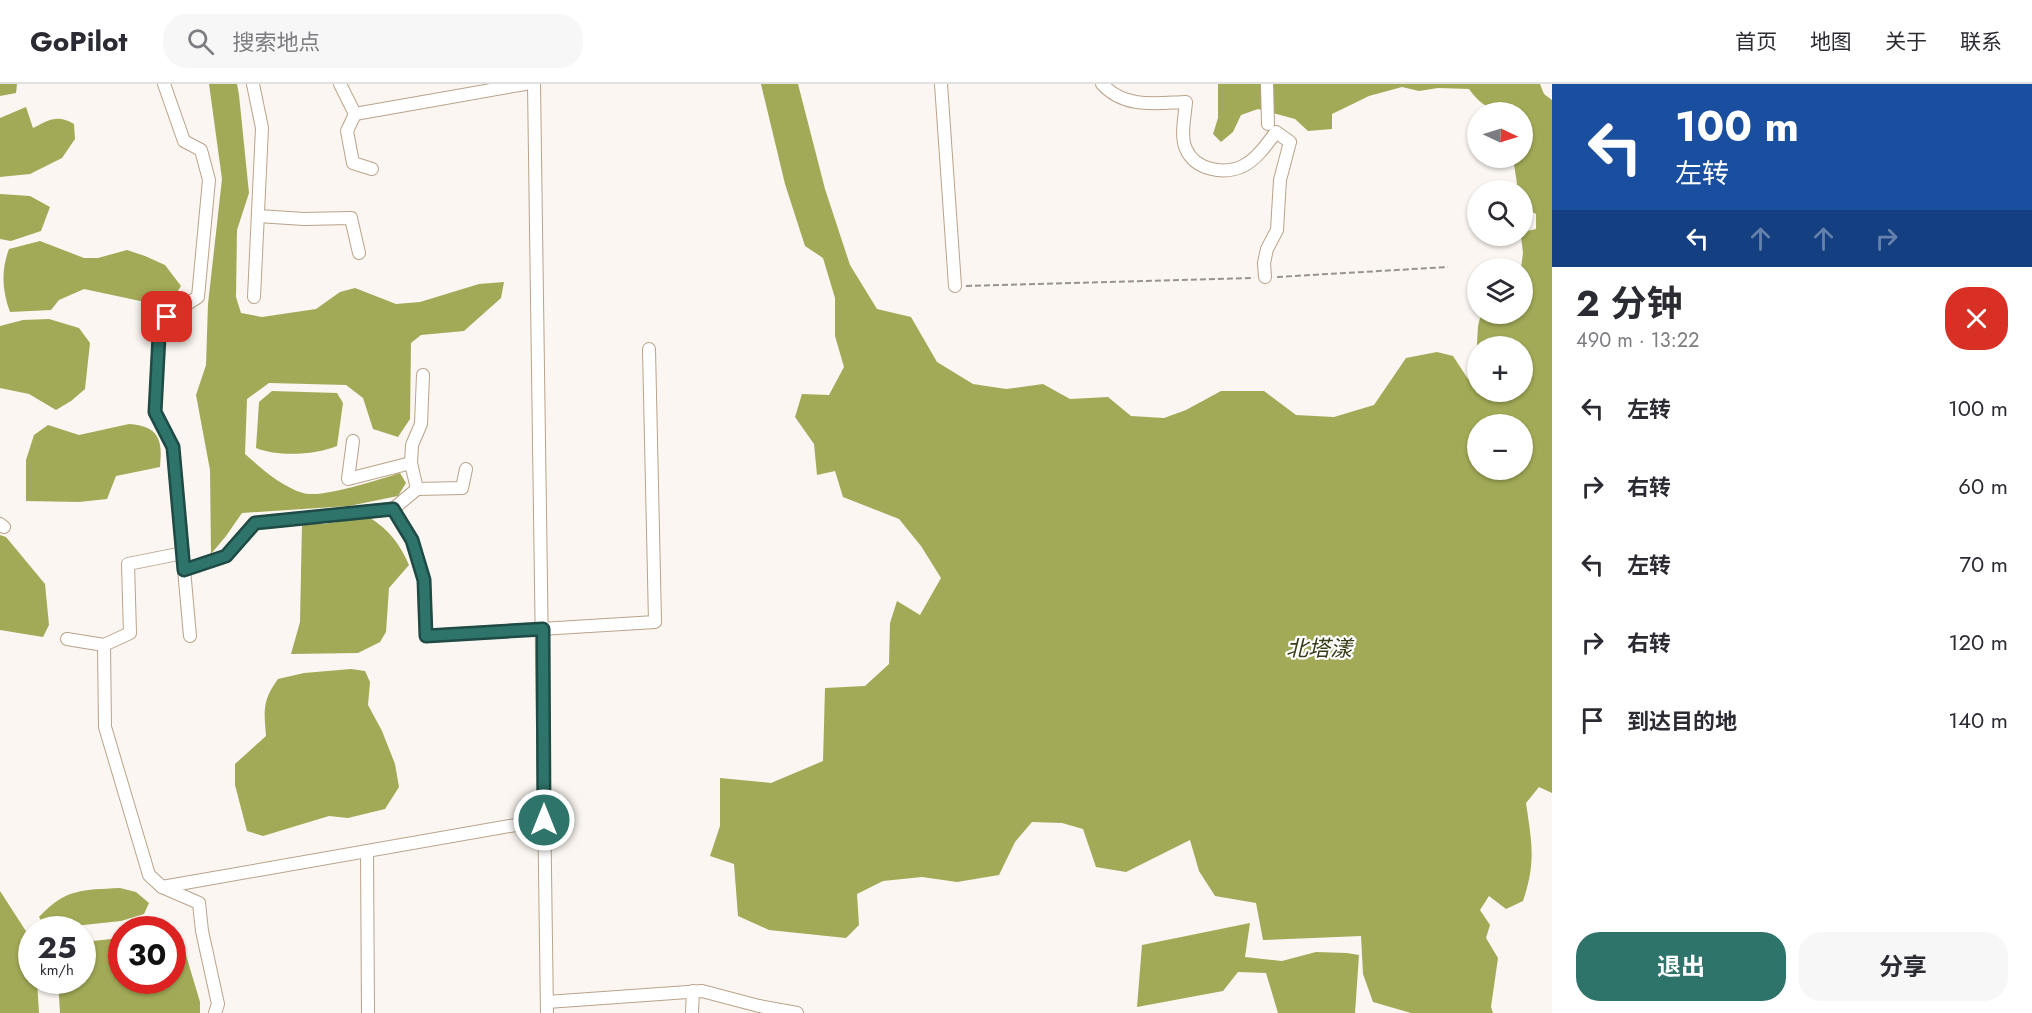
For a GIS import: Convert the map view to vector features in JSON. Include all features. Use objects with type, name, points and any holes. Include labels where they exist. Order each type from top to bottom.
[{"type":"street","points":[[164,84],[184,141],[201,150],[209,180],[198,297],[167,317],[159,336],[155,412],[173,447],[190,636]]},
{"type":"street","points":[[253,84],[262,128],[254,297]]},
{"type":"street","points":[[340,84],[355,114]]},
{"type":"street","points":[[355,114],[525,84]]},
{"type":"street","points":[[534,84],[547,1008],[702,991],[797,1013]]},
{"type":"street","points":[[941,84],[955,286]]},
{"type":"street","points":[[1102,84],[1123,99],[1136,104],[1186,102],[1185,149],[1196,162],[1210,170],[1243,166],[1263,149],[1276,132],[1290,142],[1280,180],[1277,230],[1267,249],[1264,263],[1265,278]]},
{"type":"street","points":[[1267,84],[1268,124]]},
{"type":"street","points":[[355,114],[347,131],[353,163],[372,169]]},
{"type":"street","points":[[258,216],[351,219],[359,253]]},
{"type":"street","points":[[393,509],[412,540],[424,580],[426,636],[655,622],[649,349]]},
{"type":"street","points":[[417,489],[411,463],[412,445],[421,423],[423,375]]},
{"type":"street","points":[[353,441],[348,479],[411,463]]},
{"type":"street","points":[[184,570],[226,556],[255,523],[393,509],[417,489],[462,488],[466,469]]},
{"type":"street","points":[[67,639],[104,645],[130,633],[128,564],[183,554]]},
{"type":"street","points":[[104,645],[105,727],[149,875],[162,887],[199,903],[202,931],[218,1004],[215,1013]]},
{"type":"street","points":[[162,887],[544,820]]},
{"type":"street","points":[[366,851],[368,1013]]},
{"type":"street","points":[[692,1013],[693,991]]},
{"type":"path","points":[[955,286],[1265,278],[1448,267]]},
{"type":"water","points":[[0,84],[17,84],[16,93],[0,96]]},
{"type":"water","points":[[209,84],[237,84],[239,95],[249,193],[237,230],[236,297],[241,313],[262,317],[316,309],[340,292],[355,288],[396,304],[420,302],[479,284],[504,282],[501,298],[464,331],[421,335],[411,343],[410,419],[398,437],[373,429],[363,398],[346,385],[269,383],[247,399],[245,454],[279,482],[303,493],[312,494],[351,488],[400,473],[406,483],[398,496],[349,506],[242,513],[211,554],[210,470],[196,395],[206,365],[208,304],[222,179]]},
{"type":"water","name":"北塔漾","points":[[761,84],[798,84],[825,189],[850,265],[877,309],[911,317],[937,362],[973,384],[1006,389],[1043,384],[1070,399],[1108,397],[1131,416],[1164,418],[1186,410],[1221,391],[1264,391],[1296,415],[1334,417],[1374,405],[1406,358],[1437,352],[1453,356],[1467,377],[1467,402],[1533,402],[1533,336],[1477,336],[1478,324],[1533,324],[1533,258],[1522,258],[1522,246],[1533,246],[1533,230],[1536,229],[1536,214],[1533,212],[1533,180],[1516,180],[1515,168],[1533,168],[1533,102],[1481,102],[1469,89],[1438,88],[1419,91],[1402,87],[1369,96],[1332,114],[1332,129],[1308,131],[1295,119],[1258,109],[1241,115],[1233,132],[1221,142],[1213,134],[1218,118],[1218,84],[1540,84],[1544,94],[1552,100],[1552,793],[1539,787],[1526,803],[1532,853],[1530,875],[1523,901],[1506,909],[1489,896],[1480,910],[1490,925],[1486,938],[1498,958],[1491,1007],[1493,1013],[1411,1013],[1373,1002],[1363,974],[1361,936],[1263,940],[1256,903],[1215,896],[1199,871],[1190,840],[1126,872],[1096,867],[1083,829],[1062,823],[1032,822],[1015,842],[999,875],[957,882],[922,877],[883,881],[857,894],[859,925],[846,938],[769,930],[738,916],[734,864],[710,856],[720,826],[720,778],[771,783],[823,761],[825,688],[865,686],[889,664],[890,623],[897,601],[920,615],[941,578],[921,546],[899,519],[843,497],[835,471],[817,475],[814,444],[795,417],[802,394],[829,395],[844,367],[835,336],[835,298],[823,258],[805,246],[785,184]]},
{"type":"water","points":[[26,107],[33,128],[49,121],[63,119],[74,124],[75,139],[62,158],[30,174],[0,177],[0,118]]},
{"type":"water","points":[[0,194],[30,196],[50,207],[41,231],[11,241],[0,239]]},
{"type":"water","points":[[40,241],[84,258],[98,258],[127,250],[165,265],[181,286],[170,303],[159,305],[84,289],[59,300],[51,310],[10,312],[5,296],[4,280],[9,249]]},
{"type":"water","points":[[49,319],[79,328],[90,343],[85,389],[56,410],[29,394],[0,388],[0,326],[23,320]]},
{"type":"water","points":[[272,391],[337,393],[343,403],[337,446],[296,454],[275,453],[256,448],[259,402]]},
{"type":"water","points":[[129,424],[147,428],[157,436],[161,449],[160,467],[116,476],[107,499],[79,502],[26,501],[26,460],[34,435],[48,425],[79,435]]},
{"type":"water","points":[[369,517],[393,538],[409,565],[389,588],[386,632],[380,642],[358,653],[291,654],[300,622],[302,522],[324,524]]},
{"type":"water","points":[[0,535],[6,537],[45,584],[49,625],[43,637],[0,630]]},
{"type":"water","points":[[351,669],[365,671],[370,682],[368,705],[382,731],[395,764],[399,787],[385,809],[348,818],[329,816],[263,836],[247,831],[235,785],[235,764],[266,736],[265,706],[278,679],[304,673]]},
{"type":"water","points":[[120,888],[136,892],[149,903],[144,914],[108,916],[108,922],[96,924],[96,916],[40,916],[67,896],[96,889]]},
{"type":"water","points":[[0,891],[18,919],[18,994],[38,994],[39,1013],[0,1013]]},
{"type":"water","points":[[1250,923],[1245,957],[1282,961],[1316,952],[1359,955],[1355,1013],[1278,1013],[1266,973],[1238,972],[1223,991],[1137,1007],[1142,945]]},
{"type":"water","points":[[108,939],[108,994],[186,994],[186,955],[200,1002],[200,1013],[60,1013],[59,994],[96,994],[96,941]]},
{"type":"route","points":[[167,317],[159,336],[155,412],[173,447],[184,570],[226,556],[255,523],[393,509],[412,540],[424,580],[426,636],[543,629],[544,820]]}]
